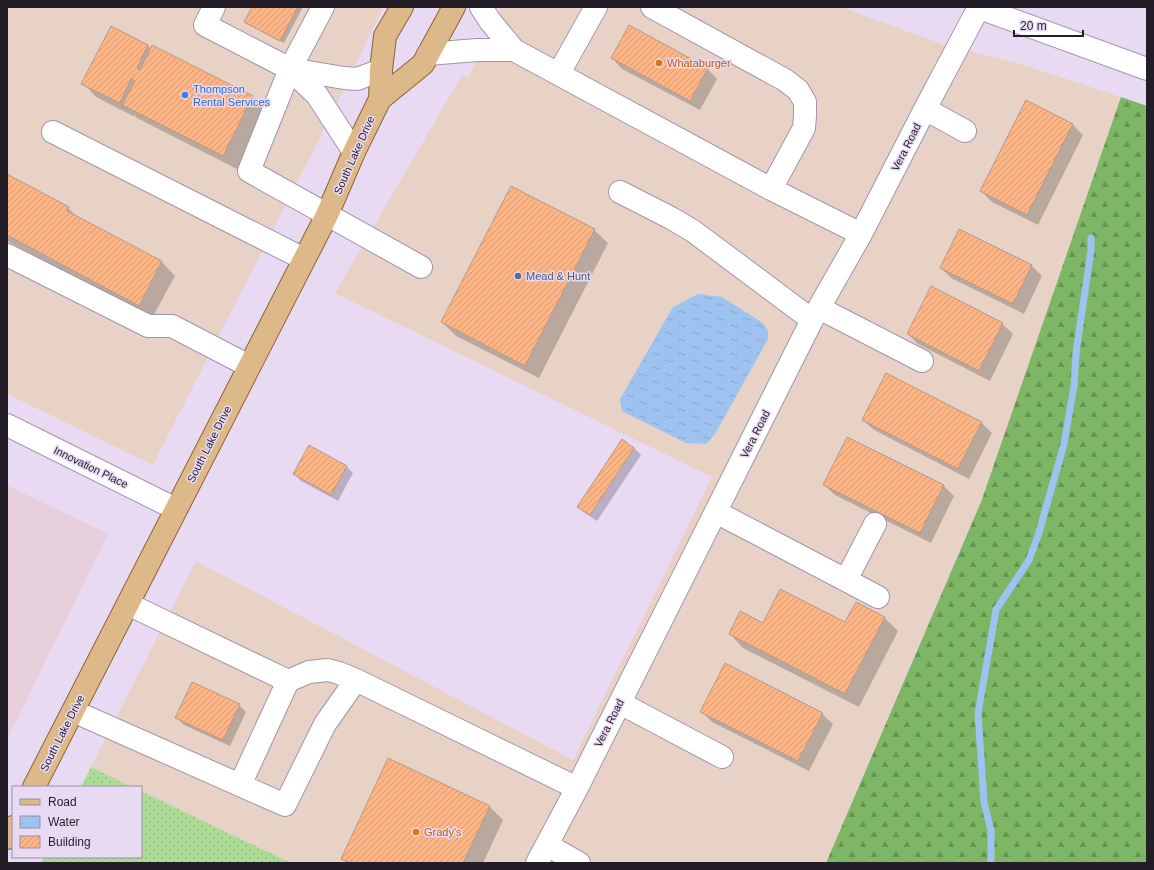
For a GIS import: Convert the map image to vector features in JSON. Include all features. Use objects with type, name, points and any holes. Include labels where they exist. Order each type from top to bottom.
[{"type":"main road","name":"South Lake Drive","points":[[35,786],[327,215],[354,152],[380,99],[381,70],[385,36],[402,7]]},
{"type":"main road","name":"South Lake Drive","points":[[380,99],[423,64],[454,7]]},
{"type":"main road","points":[[7,838],[12,829]]},
{"type":"street","points":[[214,7],[205,25],[290,69],[317,96],[354,152]]},
{"type":"street","points":[[323,7],[290,69],[249,171],[421,267]]},
{"type":"street","points":[[480,7],[514,50],[771,189],[861,234]]},
{"type":"street","points":[[559,73],[596,7]]},
{"type":"street","points":[[652,7],[785,80],[798,90],[805,102],[804,128],[771,189]]},
{"type":"street","points":[[978,7],[1147,69]]},
{"type":"street","name":"Vera Road","points":[[542,854],[577,788],[816,314],[861,234],[978,7]]},
{"type":"street","points":[[428,54],[477,50],[514,50]]},
{"type":"street","points":[[290,69],[356,79],[381,70]]},
{"type":"street","points":[[925,109],[965,131]]},
{"type":"street","points":[[53,132],[304,259]]},
{"type":"street","points":[[620,192],[693,231],[816,314],[922,361]]},
{"type":"street","points":[[7,255],[148,326],[172,326],[249,366]]},
{"type":"street","name":"Innovation Place","points":[[7,425],[176,509]]},
{"type":"street","points":[[716,512],[878,597]]},
{"type":"street","points":[[846,580],[875,524]]},
{"type":"street","points":[[128,604],[288,681]]},
{"type":"street","points":[[240,785],[288,681],[309,672],[328,670],[356,680],[577,788]]},
{"type":"street","points":[[73,711],[286,805],[325,724],[356,680]]},
{"type":"street","points":[[620,703],[722,757]]},
{"type":"street","points":[[542,854],[579,863]]},
{"type":"shaded area","points":[[7,7],[383,7],[328,122],[153,465],[7,394]]},
{"type":"shaded area","points":[[501,7],[841,7],[944,45],[1018,63],[1121,97],[981,502],[826,863],[291,863],[142,791],[142,786],[130,786],[91,767],[196,561],[573,760],[712,477],[335,293],[462,75],[468,78]]},
{"type":"shaded area","points":[[7,485],[108,534],[7,740]]},
{"type":"green space","points":[[1121,97],[1147,106],[1147,863],[826,863],[981,502]]},
{"type":"green space","points":[[91,767],[130,786],[82,786]]},
{"type":"green space","points":[[142,791],[291,863],[41,863],[44,858],[142,858]]},
{"type":"water","points":[[698,294],[722,297],[763,323],[768,331],[768,339],[715,434],[706,444],[686,443],[622,411],[620,399],[673,307]]},
{"type":"building","points":[[252,7],[298,7],[280,41],[244,22]]},
{"type":"building","name":"Whataburger","points":[[629,25],[708,68],[690,101],[611,58]]},
{"type":"building","points":[[111,26],[148,45],[137,68],[140,70],[152,45],[253,96],[223,156],[122,105],[135,81],[131,79],[120,103],[81,84]]},
{"type":"building","points":[[1026,100],[1073,124],[1027,215],[980,191]]},
{"type":"building","points":[[7,174],[69,207],[67,211],[162,261],[139,306],[7,235]]},
{"type":"building","name":"Mead & Hunt","points":[[511,186],[595,229],[525,366],[441,322]]},
{"type":"building","points":[[959,229],[1032,265],[1013,304],[940,268]]},
{"type":"building","points":[[931,286],[1003,323],[979,371],[907,334]]},
{"type":"building","points":[[886,373],[982,422],[958,469],[862,420]]},
{"type":"building","points":[[847,437],[944,485],[920,533],[823,485]]},
{"type":"building","points":[[622,439],[634,448],[590,515],[577,507]]},
{"type":"building","points":[[309,445],[347,466],[331,495],[293,474]]},
{"type":"building","points":[[780,589],[845,622],[856,602],[885,617],[845,694],[729,634],[740,611],[763,623]]},
{"type":"building","points":[[725,663],[823,713],[798,761],[700,712]]},
{"type":"building","points":[[192,682],[240,704],[223,740],[175,718]]},
{"type":"building","name":"Grady's","points":[[388,758],[490,806],[463,863],[350,863],[341,859]]},
{"type":"waterway","points":[[991,863],[991,831],[984,802],[978,713],[996,610],[1029,560],[1038,536],[1064,444],[1074,386],[1076,353],[1091,250],[1091,238]]},
{"type":"place","name":"Whataburger","points":[[659,63]]},
{"type":"place","name":"Thompson Rental Services","points":[[185,95]]},
{"type":"place","name":"Mead & Hunt","points":[[518,276]]},
{"type":"place","name":"Grady's","points":[[416,832]]}]
